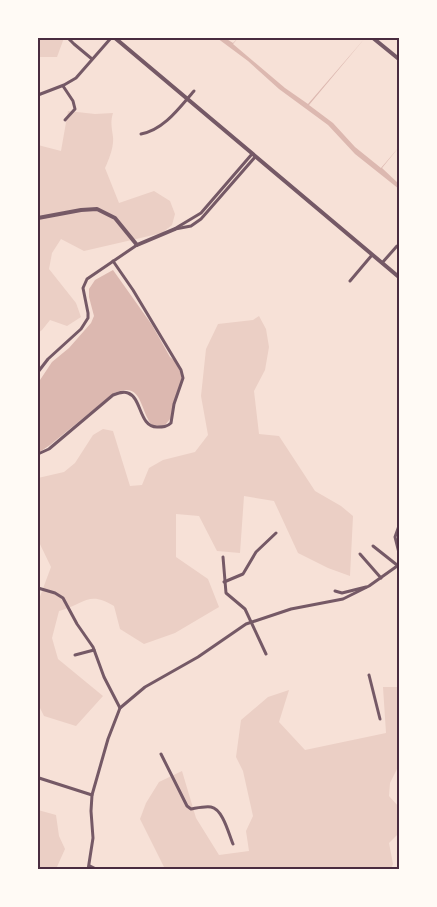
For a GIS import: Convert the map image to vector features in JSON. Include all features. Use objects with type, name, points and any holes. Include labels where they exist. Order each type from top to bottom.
[{"type":"street","points":[[68,38],[92,59]]},
{"type":"street","points":[[38,95],[63,86],[76,78],[111,38]]},
{"type":"street","points":[[115,38],[400,278]]},
{"type":"street","points":[[373,38],[400,60]]},
{"type":"street","points":[[63,86],[75,109],[65,120]]},
{"type":"street","points":[[141,134],[147,133],[164,123],[194,91]]},
{"type":"street","points":[[38,372],[48,359],[81,329],[88,318],[83,288],[87,279],[137,245],[176,229],[190,226],[201,219],[254,156]]},
{"type":"street","points":[[38,218],[97,209],[115,218],[137,245]]},
{"type":"street","points":[[382,263],[397,246],[400,249]]},
{"type":"street","points":[[350,281],[372,255]]},
{"type":"street","points":[[38,454],[48,449],[113,395],[123,392],[130,393],[135,398],[147,423],[153,428],[163,427],[171,423],[174,404],[183,378],[181,370],[134,290],[114,261]]},
{"type":"street","points":[[400,523],[395,537],[400,557]]},
{"type":"street","points":[[224,582],[243,574],[256,552],[276,533]]},
{"type":"street","points":[[98,870],[89,868],[92,838],[92,795],[108,739],[120,708],[145,687],[198,657],[251,622],[291,609],[343,600],[369,586],[398,565],[373,546]]},
{"type":"street","points":[[360,554],[381,578]]},
{"type":"street","points":[[223,557],[226,593],[243,606],[266,654]]},
{"type":"street","points":[[335,591],[342,593],[369,586]]},
{"type":"street","points":[[38,588],[64,598],[77,624],[94,650],[108,685],[120,708]]},
{"type":"street","points":[[75,655],[94,650]]},
{"type":"street","points":[[369,675],[380,719]]},
{"type":"street","points":[[161,754],[187,806],[191,809],[211,807],[216,809],[224,820],[233,844]]},
{"type":"street","points":[[39,778],[92,795]]},
{"type":"shaded area","points":[[38,38],[64,38],[57,57],[38,57]]},
{"type":"shaded area","points":[[217,38],[225,38],[233,43],[238,38],[233,44],[285,88],[308,104],[365,38],[309,105],[333,123],[355,147],[381,168],[399,147],[382,168],[399,184],[399,189],[355,154],[328,125],[279,89],[248,61]]},
{"type":"shaded area","points":[[68,111],[95,114],[113,113],[111,123],[113,145],[105,168],[119,203],[154,191],[170,201],[175,214],[172,225],[162,233],[84,251],[61,239],[52,253],[49,269],[76,303],[81,317],[67,326],[50,320],[38,333],[38,145],[61,151]]},
{"type":"shaded area","points":[[113,270],[152,325],[170,357],[176,362],[183,378],[171,418],[165,425],[153,426],[136,394],[124,390],[114,393],[38,453],[38,383],[52,362],[69,348],[91,323],[94,316],[89,289],[95,280]]},
{"type":"shaded area","points":[[259,316],[266,329],[269,347],[265,370],[254,391],[259,434],[279,436],[315,491],[341,506],[353,516],[350,576],[328,568],[298,553],[274,501],[244,496],[240,553],[217,551],[199,516],[176,514],[176,557],[208,579],[219,607],[175,633],[144,644],[120,629],[114,606],[105,601],[98,599],[86,600],[59,611],[52,638],[58,659],[103,696],[76,726],[44,716],[38,704],[38,602],[51,567],[38,540],[38,478],[64,472],[75,463],[93,435],[103,429],[113,431],[130,486],[142,485],[149,468],[163,460],[195,452],[208,435],[201,396],[206,349],[218,324],[253,320]]},
{"type":"shaded area","points":[[383,687],[399,687],[399,765],[390,783],[389,796],[399,807],[400,832],[389,843],[393,864],[391,869],[165,869],[140,819],[146,803],[159,782],[182,771],[196,818],[219,855],[249,851],[246,831],[253,816],[243,771],[236,757],[241,720],[268,697],[289,690],[279,722],[305,750],[386,733]]},
{"type":"shaded area","points":[[38,810],[56,815],[59,836],[65,849],[56,869],[38,869]]}]
